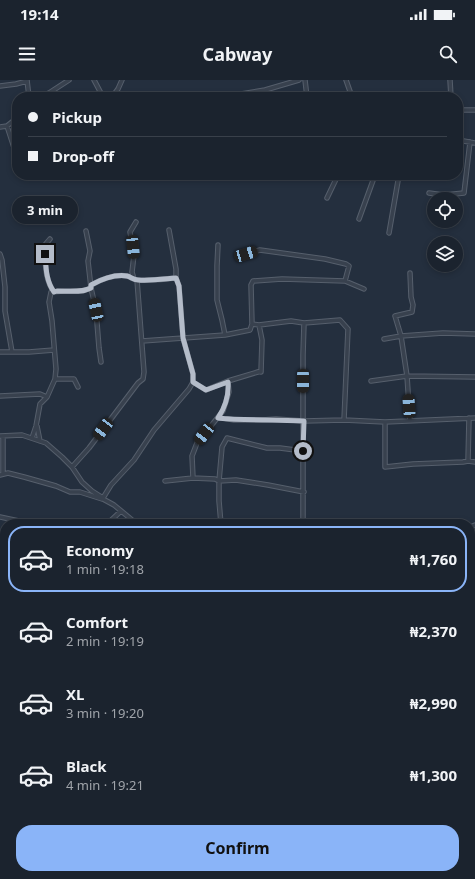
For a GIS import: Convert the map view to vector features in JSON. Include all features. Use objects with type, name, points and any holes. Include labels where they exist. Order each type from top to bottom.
[{"type":"street","points":[[0,86],[11,85],[27,80],[28,92]]},
{"type":"street","points":[[50,92],[69,80]]},
{"type":"street","points":[[94,80],[100,92]]},
{"type":"street","points":[[116,92],[122,80]]},
{"type":"street","points":[[254,92],[286,82],[299,80]]},
{"type":"street","points":[[305,80],[306,92]]},
{"type":"street","points":[[346,80],[350,92]]},
{"type":"street","points":[[450,80],[450,92]]},
{"type":"street","points":[[463,110],[475,110]]},
{"type":"street","points":[[0,128],[12,122]]},
{"type":"street","points":[[7,126],[12,142]]},
{"type":"street","points":[[463,141],[475,143]]},
{"type":"street","points":[[463,193],[470,142]]},
{"type":"street","points":[[327,198],[336,180]]},
{"type":"street","points":[[359,219],[374,180]]},
{"type":"street","points":[[389,233],[398,180]]},
{"type":"street","points":[[129,276],[132,272],[134,258],[130,232],[136,222]]},
{"type":"street","points":[[103,499],[111,485],[134,460],[154,430],[190,389],[193,382],[193,374],[183,338],[179,286],[176,278],[176,269],[169,230]]},
{"type":"street","points":[[86,231],[90,251],[88,267],[96,310],[98,348],[101,362]]},
{"type":"street","points":[[50,239],[44,246],[47,277],[54,292]]},
{"type":"street","points":[[218,245],[217,300],[225,335]]},
{"type":"street","points":[[246,254],[260,250],[325,259],[346,264],[349,266],[345,281]]},
{"type":"street","points":[[0,254],[5,287],[5,311],[12,352]]},
{"type":"street","points":[[72,467],[89,448],[138,383],[143,380],[144,372],[142,342],[136,279],[132,272]]},
{"type":"street","points":[[410,273],[413,306],[412,312],[395,316],[401,336],[407,376],[410,421]]},
{"type":"street","points":[[32,438],[40,404],[47,397],[55,379],[56,369],[49,302],[50,292],[83,291],[91,287],[99,280],[115,276],[129,276],[136,279],[158,280],[176,278]]},
{"type":"street","points":[[142,342],[225,335],[250,330],[252,324],[251,285],[253,281],[282,279],[345,281],[364,289]]},
{"type":"street","points":[[0,312],[5,311]]},
{"type":"street","points":[[252,324],[259,325],[291,321],[304,323],[340,320],[348,329],[344,420]]},
{"type":"street","points":[[304,323],[304,519]]},
{"type":"street","points":[[193,382],[206,390],[261,372],[262,340],[259,325]]},
{"type":"street","points":[[384,339],[401,336],[443,333],[475,334]]},
{"type":"street","points":[[0,352],[54,350]]},
{"type":"street","points":[[371,381],[407,376],[475,377]]},
{"type":"street","points":[[55,379],[74,379],[78,387]]},
{"type":"street","points":[[193,478],[192,456],[197,443],[223,410],[229,392],[228,382]]},
{"type":"street","points":[[0,396],[40,394],[47,397]]},
{"type":"street","points":[[218,418],[234,420],[276,419],[304,421],[344,420],[385,422],[475,418]]},
{"type":"street","points":[[468,461],[469,418]]},
{"type":"street","points":[[385,422],[385,468],[413,464],[468,461],[475,462]]},
{"type":"street","points":[[36,426],[40,440]]},
{"type":"street","points":[[103,499],[80,492],[70,492],[56,486],[8,473],[1,476],[2,436],[22,435],[46,443],[72,467],[82,482],[130,519]]},
{"type":"street","points":[[221,519],[219,481],[222,447],[227,438],[267,448],[303,451]]},
{"type":"street","points":[[164,481],[193,478],[215,479],[219,481],[236,480],[304,492]]},
{"type":"street","points":[[113,519],[121,512]]},
{"type":"route","points":[[45,254],[47,277],[54,292],[88,290],[91,288],[91,285],[99,280],[119,275],[129,276],[137,280],[176,278],[181,299],[183,338],[193,374],[193,382],[206,390],[228,382],[229,392],[223,410],[218,418],[234,420],[276,419],[304,421],[303,451]]}]
